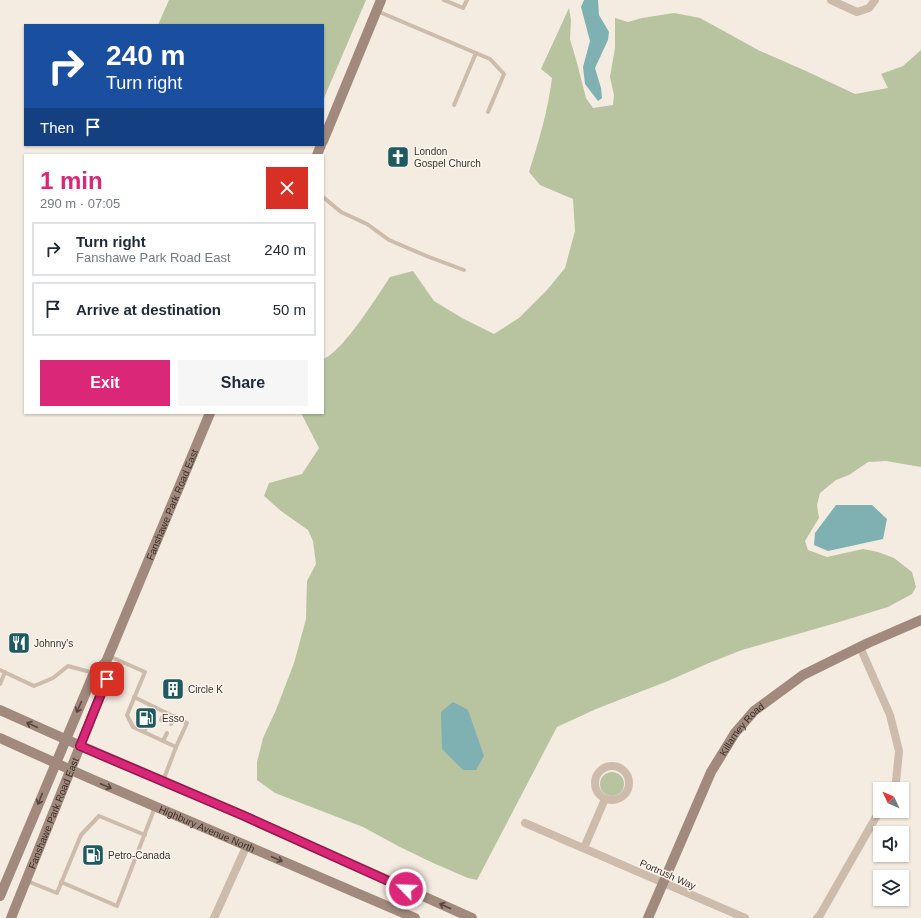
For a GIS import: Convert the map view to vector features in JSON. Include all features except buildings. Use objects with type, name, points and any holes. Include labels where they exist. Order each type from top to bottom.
[{"type":"main road","points":[[324,139],[382,0]]},
{"type":"main road","name":"Fanshawe Park Road East","points":[[0,896],[94,673],[107,659],[210,414]]},
{"type":"main road","name":"Killarney Road","points":[[648,918],[711,772],[735,733],[754,711],[803,675],[860,647],[921,620]]},
{"type":"main road","name":"Fanshawe Park Road East","points":[[11,918],[107,679],[107,659]]},
{"type":"main road","points":[[0,710],[65,740],[242,815],[472,918]]},
{"type":"main road","name":"Highbury Avenue North","points":[[0,738],[155,807],[415,918]]},
{"type":"street","points":[[831,0],[857,12],[869,8],[875,0]]},
{"type":"street","points":[[860,647],[890,715],[899,751],[896,782]]},
{"type":"street","points":[[610,766],[621,769],[628,778],[628,789],[626,794],[616,800],[605,799],[597,792],[595,786],[597,775],[605,767],[610,766]]},
{"type":"street","points":[[584,848],[605,799]]},
{"type":"street","points":[[817,918],[875,818]]},
{"type":"street","name":"Portrush Way","points":[[525,823],[745,918]]},
{"type":"street","points":[[214,918],[247,846]]},
{"type":"lane","points":[[444,0],[463,8],[467,0]]},
{"type":"lane","points":[[377,11],[490,59],[504,74],[488,112]]},
{"type":"lane","points":[[454,105],[476,53]]},
{"type":"lane","points":[[324,198],[341,212],[367,224],[389,240],[464,270]]},
{"type":"lane","points":[[107,659],[145,672],[127,715],[133,727],[176,747]]},
{"type":"lane","points":[[0,670],[34,686],[54,678],[68,666],[94,673]]},
{"type":"lane","points":[[0,684],[5,672]]},
{"type":"lane","points":[[134,697],[188,723],[176,747],[163,782]]},
{"type":"lane","points":[[151,716],[155,707]]},
{"type":"lane","points":[[161,720],[165,712]]},
{"type":"lane","points":[[171,724],[175,716]]},
{"type":"lane","points":[[144,732],[148,724]]},
{"type":"lane","points":[[163,741],[167,733]]},
{"type":"lane","points":[[61,882],[117,906],[155,807]]},
{"type":"lane","points":[[27,881],[57,893],[81,835],[99,816],[145,835]]},
{"type":"green space","points":[[169,0],[366,0],[324,98],[324,24],[158,24]]},
{"type":"green space","points":[[569,8],[571,20],[570,39],[586,98],[593,108],[613,105],[614,95],[610,77],[615,48],[615,18],[628,22],[642,18],[674,13],[700,18],[760,51],[855,94],[888,88],[881,74],[903,66],[921,50],[921,467],[886,461],[868,462],[849,475],[836,480],[820,493],[817,505],[819,518],[805,541],[808,550],[827,557],[863,549],[878,552],[894,558],[912,572],[916,587],[912,594],[888,607],[742,650],[596,709],[557,727],[477,880],[468,878],[433,863],[363,827],[275,793],[257,780],[257,762],[263,738],[276,710],[294,663],[306,619],[307,581],[316,564],[313,541],[308,530],[281,511],[264,496],[269,483],[302,474],[319,448],[302,414],[324,414],[324,358],[340,346],[349,335],[369,309],[390,277],[413,271],[434,301],[462,318],[494,334],[519,318],[547,290],[565,268],[575,231],[573,199],[540,185],[529,172],[543,125],[552,78],[541,69]]},
{"type":"green space","points":[[612,772],[620,776],[624,784],[620,792],[612,796],[604,792],[600,784],[604,776]]},
{"type":"water","points":[[584,0],[598,0],[599,15],[609,32],[608,40],[595,68],[601,88],[602,98],[598,101],[585,84],[583,67],[590,41],[581,7]]},
{"type":"water","points":[[836,505],[872,505],[887,519],[883,539],[828,551],[814,545],[815,533]]},
{"type":"water","points":[[453,702],[468,710],[484,756],[476,770],[463,770],[442,749],[441,712]]},
{"type":"place","name":"London Gospel Church","points":[[398,157]]},
{"type":"place","name":"Johnny's","points":[[19,643]]},
{"type":"place","name":"Circle K","points":[[173,689]]},
{"type":"place","name":"Esso","points":[[146,718]]},
{"type":"place","name":"Petro-Canada","points":[[93,855]]},
{"type":"route","points":[[107,679],[80,746],[242,815],[406,889]]}]
